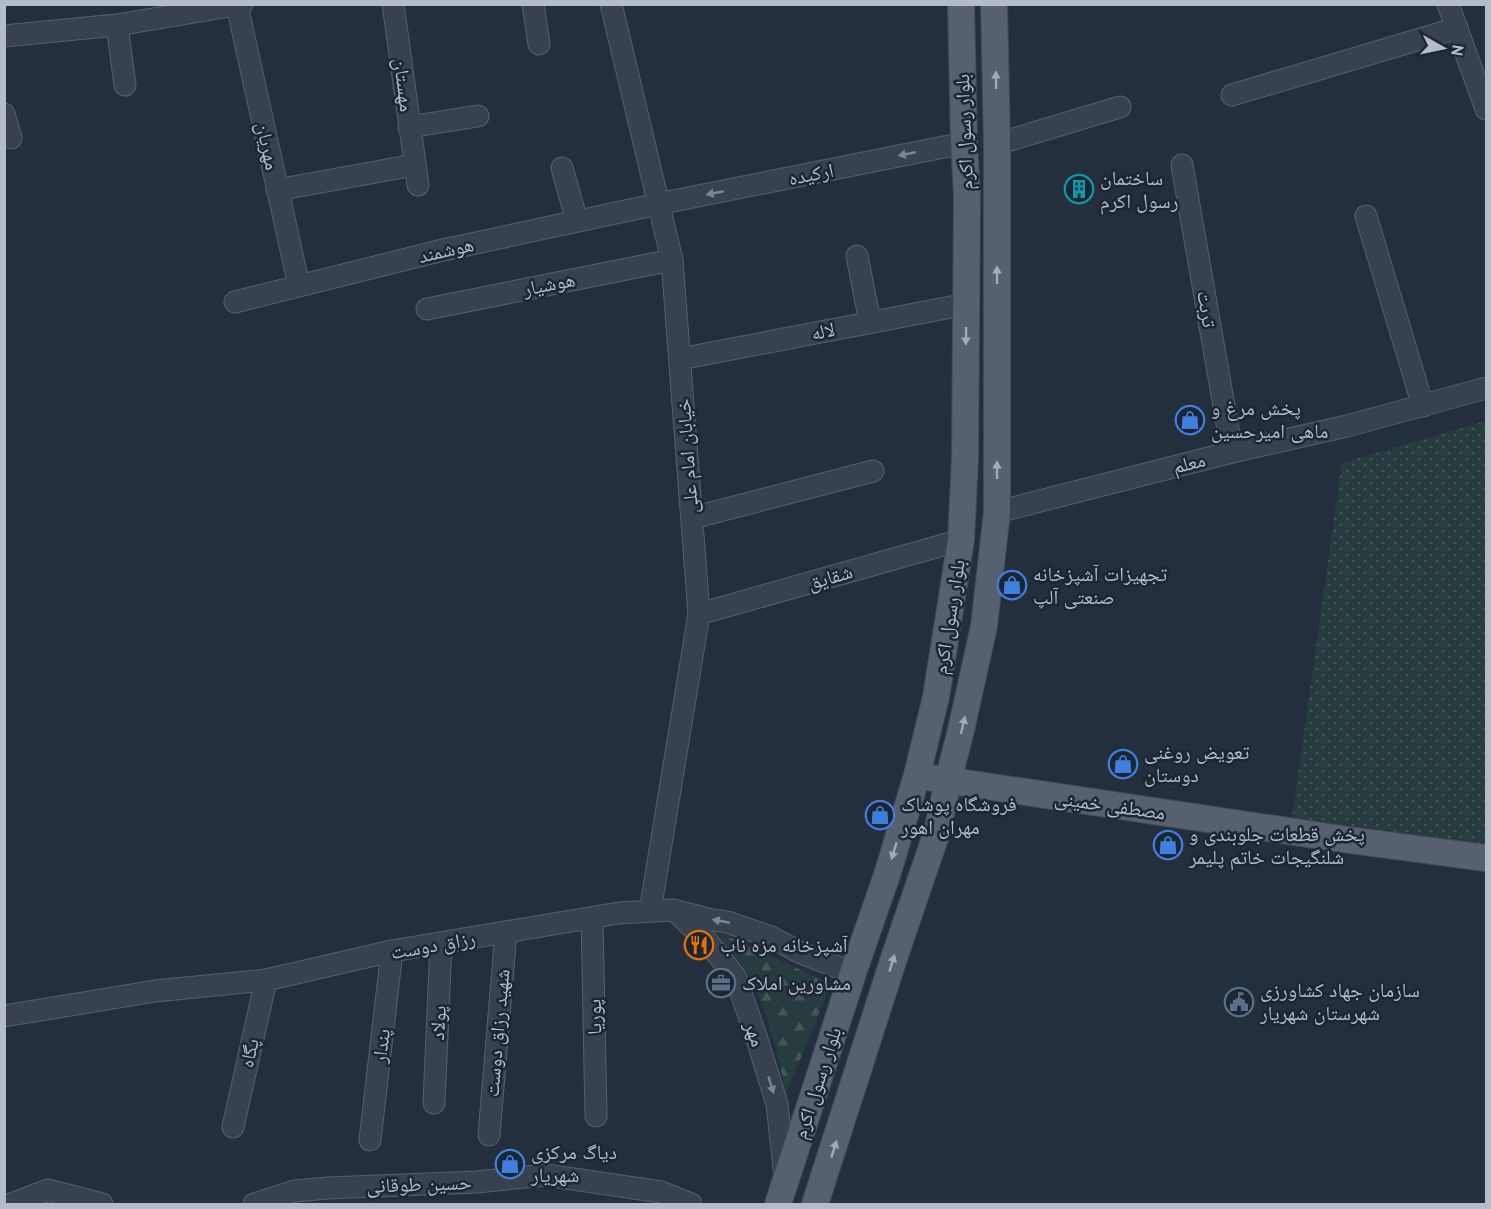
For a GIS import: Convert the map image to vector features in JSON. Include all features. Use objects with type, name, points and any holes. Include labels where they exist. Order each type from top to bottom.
[{"type":"main road","points":[[946,4],[963,104]]},
{"type":"main road","name":"بلوار رسول اکرم","points":[[782,1193],[888,872],[917,775],[936,697],[961,540],[965,459],[967,195],[961,4]]},
{"type":"main road","name":"بلوار رسول اکرم","points":[[815,1204],[937,832],[984,626],[997,512],[997,144],[994,4]]},
{"type":"main road","name":"مصطفی خمینی","points":[[917,775],[1349,840],[1486,858]]},
{"type":"street","points":[[4,36],[117,25],[164,11],[242,4]]},
{"type":"street","name":"مهستان","points":[[277,190],[416,175],[393,4]]},
{"type":"street","points":[[533,4],[539,44]]},
{"type":"street","name":"خیابان امام علی","points":[[611,4],[672,260],[699,614],[650,911]]},
{"type":"street","points":[[1448,4],[1486,109]]},
{"type":"street","name":"مهریان","points":[[237,5],[298,286]]},
{"type":"street","points":[[117,25],[125,85]]},
{"type":"street","points":[[1232,95],[1457,28]]},
{"type":"street","points":[[997,144],[1120,107]]},
{"type":"street","points":[[4,114],[10,138]]},
{"type":"street","points":[[409,128],[478,116]]},
{"type":"street","name":"ارکیده","points":[[658,204],[964,143]]},
{"type":"street","name":"تربت","points":[[1182,165],[1232,452]]},
{"type":"street","points":[[562,168],[577,221]]},
{"type":"street","name":"هوشمند","points":[[235,302],[443,250],[658,204]]},
{"type":"street","points":[[1366,216],[1423,406]]},
{"type":"street","points":[[857,256],[870,322]]},
{"type":"street","name":"هوشیار","points":[[427,309],[672,260]]},
{"type":"street","name":"لاله","points":[[680,359],[966,304]]},
{"type":"street","name":"معلم","points":[[997,512],[1232,452],[1347,426],[1486,388]]},
{"type":"street","points":[[692,518],[873,471]]},
{"type":"street","name":"شقایق","points":[[699,614],[961,540]]},
{"type":"street","name":"رزاق دوست","points":[[4,1016],[155,991],[266,980],[392,951],[619,913],[650,911],[673,910],[727,922],[771,937],[799,952],[837,967],[854,970]]},
{"type":"street","name":"مهر","points":[[673,910],[706,940],[735,976],[777,1104],[782,1193]]},
{"type":"street","name":"پوریا","points":[[592,918],[596,1116]]},
{"type":"street","name":"شهید رزاق دوست","points":[[489,1135],[506,932]]},
{"type":"street","name":"پولاد","points":[[435,1103],[441,943]]},
{"type":"street","name":"پندار","points":[[370,1140],[392,951]]},
{"type":"street","name":"پگاه","points":[[233,1127],[266,980]]},
{"type":"street","name":"حسین طوقانی","points":[[254,1204],[297,1198],[328,1188],[476,1182],[546,1175],[662,1192],[691,1204]]},
{"type":"street","points":[[12,1204],[48,1190],[102,1204]]},
{"type":"green space","points":[[1486,421],[1486,844],[1292,818],[1342,463]]},
{"type":"green space","points":[[712,929],[831,984],[786,1094],[777,1052],[764,1009],[745,968]]},
{"type":"place","name":"ساختمان رسول اکرم","points":[[1079,189]]},
{"type":"place","name":"پخش مرغ و ماهی امیرحسین","points":[[1190,420]]},
{"type":"place","name":"تجهیزات آشپزخانه صنعتی آلپ","points":[[1012,585]]},
{"type":"place","name":"تعویض روغنی دوستان","points":[[1123,764]]},
{"type":"place","name":"فروشگاه پوشاک مهران اهور","points":[[880,815]]},
{"type":"place","name":"پخش قطعات جلوبندی و شلنگیجات خاتم پلیمر","points":[[1168,845]]},
{"type":"place","name":"آشپزخانه مزه ناب","points":[[699,945]]},
{"type":"place","name":"مشاورین املاک","points":[[721,983]]},
{"type":"place","name":"سازمان جهاد کشاورزی شهرستان شهریار","points":[[1239,1002]]},
{"type":"place","name":"دیاگ مرکزی شهریار","points":[[510,1164]]}]
